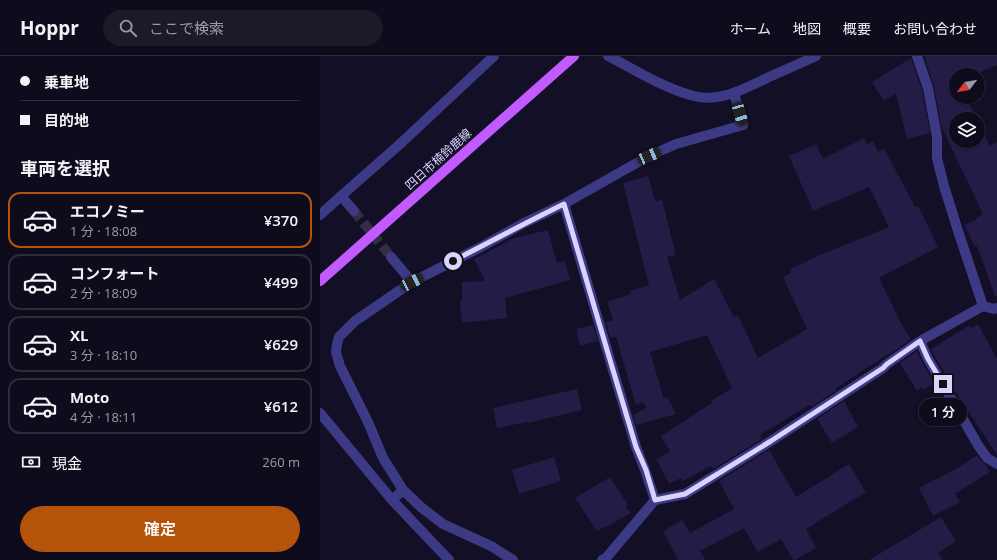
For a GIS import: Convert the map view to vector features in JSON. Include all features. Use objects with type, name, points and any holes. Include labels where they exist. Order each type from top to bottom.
[{"type":"main road","name":"四日市楠鈴鹿線","points":[[320,281],[574,56]]},
{"type":"street","points":[[320,215],[399,145],[494,56]]},
{"type":"street","points":[[608,56],[676,90],[694,96],[712,98],[734,93],[816,56]]},
{"type":"street","points":[[917,56],[928,88],[937,137],[937,158],[944,186],[958,234],[984,306]]},
{"type":"street","points":[[513,560],[491,546],[443,524],[422,508],[403,490],[383,458],[368,422],[340,366],[336,352],[339,337],[354,321],[412,282],[564,204],[649,156],[676,144],[743,125],[734,93]]},
{"type":"street","points":[[341,196],[354,210]]},
{"type":"street","points":[[564,204],[636,447],[646,470],[655,500]]},
{"type":"street","points":[[391,258],[412,282]]},
{"type":"street","points":[[602,560],[606,558],[655,500],[685,494],[804,420],[883,368],[920,341],[984,306],[994,309],[997,308]]},
{"type":"street","points":[[920,341],[928,359],[978,445],[987,458],[997,464]]},
{"type":"street","points":[[320,413],[392,500],[449,560]]},
{"type":"street","points":[[392,500],[403,490]]},
{"type":"building","points":[[924,56],[997,56],[997,65],[985,70],[985,68],[949,68],[949,104],[970,104],[974,112],[949,112],[949,143],[942,130],[934,87]]},
{"type":"building","points":[[911,58],[922,90],[930,133],[907,139],[896,93],[884,101],[872,82]]},
{"type":"building","points":[[985,136],[990,146],[997,142],[997,296],[995,296],[977,246],[975,247],[964,225],[976,220],[975,219],[983,214],[952,148],[985,148]]},
{"type":"building","points":[[864,138],[867,145],[873,141],[878,152],[884,148],[915,207],[918,206],[938,247],[879,278],[902,325],[911,339],[836,388],[837,390],[811,407],[809,405],[760,435],[762,439],[713,469],[711,466],[683,481],[681,478],[669,484],[656,459],[670,452],[661,436],[712,403],[711,401],[732,388],[707,335],[650,352],[664,399],[667,397],[676,414],[636,425],[633,415],[646,408],[643,402],[636,405],[616,337],[610,338],[606,322],[613,320],[607,302],[631,294],[630,291],[649,285],[623,183],[648,176],[655,201],[662,200],[676,255],[667,257],[680,300],[714,279],[734,317],[738,315],[758,358],[807,329],[783,277],[791,273],[790,269],[822,254],[889,227],[869,187],[813,211],[789,156],[816,144],[823,159]]},
{"type":"building","points":[[548,230],[557,263],[565,261],[570,280],[505,298],[507,318],[462,323],[460,301],[462,301],[462,282],[485,281],[474,259],[515,238]]},
{"type":"building","points":[[978,324],[997,359],[997,455],[953,388],[931,349],[970,325],[972,328]]},
{"type":"building","points":[[593,325],[598,341],[580,346],[576,329]]},
{"type":"building","points":[[917,351],[934,383],[924,390],[922,387],[917,391],[900,363]]},
{"type":"building","points":[[577,389],[582,410],[528,423],[497,428],[493,408]]},
{"type":"building","points":[[844,401],[858,427],[832,443],[817,419]]},
{"type":"building","points":[[769,450],[796,497],[849,464],[866,492],[806,529],[816,548],[795,560],[793,560],[781,539],[758,552],[744,528],[700,551],[705,560],[678,560],[663,531],[682,520],[690,533],[734,509],[719,481]]},
{"type":"building","points":[[977,455],[990,472],[955,494],[960,502],[933,516],[919,488],[956,469]]},
{"type":"building","points":[[554,457],[561,481],[519,494],[512,470]]},
{"type":"building","points":[[610,477],[628,505],[626,507],[631,513],[597,531],[575,498]]},
{"type":"building","points":[[941,517],[956,541],[938,553],[943,560],[869,560]]},
{"type":"tunnel","points":[[354,211],[391,257]]},
{"type":"route","points":[[453,261],[564,204],[636,447],[646,470],[655,500],[685,494],[784,433],[883,368],[920,341],[928,359],[943,384]]}]
